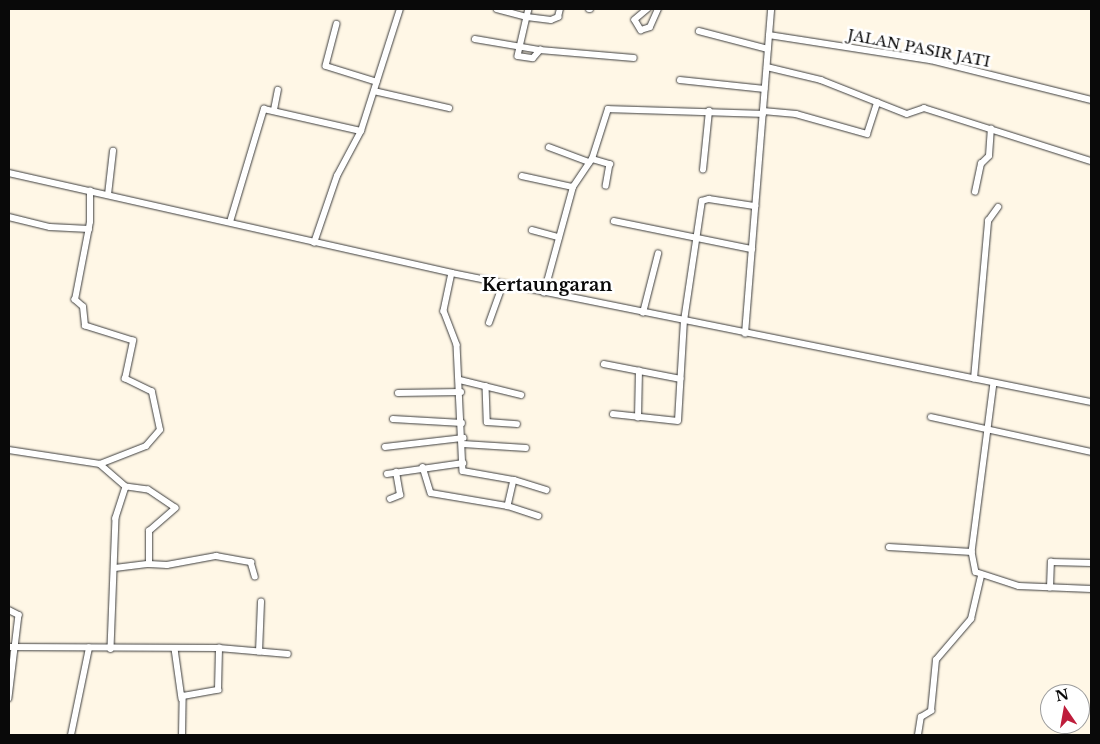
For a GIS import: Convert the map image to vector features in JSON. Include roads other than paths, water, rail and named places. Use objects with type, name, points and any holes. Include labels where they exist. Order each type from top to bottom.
[{"type":"street","points":[[314,243],[337,176],[361,131],[400,9]]},
{"type":"street","points":[[497,9],[527,17],[554,20],[560,9]]},
{"type":"street","points":[[529,9],[517,58],[533,58],[540,50]]},
{"type":"street","points":[[648,9],[635,20],[641,30],[650,27],[658,9]]},
{"type":"street","points":[[745,334],[771,9]]},
{"type":"street","points":[[336,24],[326,66],[377,82]]},
{"type":"street","points":[[699,31],[768,49]]},
{"type":"street","name":"JALAN PASIR JATI","points":[[769,35],[931,60],[1091,100]]},
{"type":"street","points":[[475,39],[520,48],[634,58]]},
{"type":"street","points":[[767,67],[821,80],[907,114],[924,108],[1091,161]]},
{"type":"street","points":[[680,80],[765,89]]},
{"type":"street","points":[[274,110],[278,90]]},
{"type":"street","points":[[374,91],[450,108]]},
{"type":"street","points":[[544,293],[573,188],[590,161],[608,108],[796,114],[867,134],[877,103]]},
{"type":"street","points":[[230,222],[260,112],[274,110],[361,131]]},
{"type":"street","points":[[703,170],[710,111]]},
{"type":"street","points":[[975,192],[981,164],[989,156],[991,129]]},
{"type":"street","points":[[550,146],[590,161],[610,164],[606,186]]},
{"type":"street","points":[[108,195],[113,151]]},
{"type":"street","points":[[9,173],[230,222],[314,243],[544,293],[1091,402]]},
{"type":"street","points":[[522,176],[573,188]]},
{"type":"street","points":[[9,450],[100,464],[146,446],[161,426],[152,392],[125,379],[133,341],[82,323],[84,307],[75,300],[89,229],[90,191]]},
{"type":"street","points":[[613,414],[678,421],[684,321],[704,199],[755,206]]},
{"type":"street","points":[[974,380],[988,221],[998,207]]},
{"type":"street","points":[[9,217],[50,227],[89,229]]},
{"type":"street","points":[[614,221],[752,249]]},
{"type":"street","points":[[532,230],[559,237]]},
{"type":"street","points":[[643,313],[658,254]]},
{"type":"street","points":[[452,273],[444,311],[457,345],[464,473],[514,480],[546,490]]},
{"type":"street","points":[[489,323],[503,284]]},
{"type":"street","points":[[604,364],[681,379]]},
{"type":"street","points":[[638,418],[639,371]]},
{"type":"street","points":[[460,380],[521,395]]},
{"type":"street","points":[[994,383],[972,564],[982,576],[1050,588],[1058,584],[1091,589]]},
{"type":"street","points":[[486,386],[487,422],[517,424]]},
{"type":"street","points":[[398,393],[461,392]]},
{"type":"street","points":[[931,417],[1091,452]]},
{"type":"street","points":[[393,419],[462,424]]},
{"type":"street","points":[[384,447],[463,441],[526,448]]},
{"type":"street","points":[[386,474],[423,467],[463,463]]},
{"type":"street","points":[[100,464],[126,487],[148,490],[175,504],[174,511],[149,531],[149,564]]},
{"type":"street","points":[[423,467],[432,493],[508,506],[538,516]]},
{"type":"street","points":[[390,499],[400,496],[396,472]]},
{"type":"street","points":[[508,506],[514,480]]},
{"type":"street","points":[[111,648],[116,518],[126,487]]},
{"type":"street","points":[[888,547],[972,552]]},
{"type":"street","points":[[115,568],[149,564],[167,565],[216,556],[251,562],[255,576]]},
{"type":"street","points":[[1050,588],[1051,562],[1091,563]]},
{"type":"street","points":[[918,735],[921,717],[930,713],[936,660],[971,618],[982,576]]},
{"type":"street","points":[[259,652],[262,602]]},
{"type":"street","points":[[9,610],[19,615],[12,647],[9,698]]},
{"type":"street","points":[[12,647],[219,648],[288,654]]},
{"type":"street","points":[[71,735],[88,648]]},
{"type":"street","points":[[182,699],[187,694],[218,691],[219,648]]},
{"type":"street","points":[[175,649],[182,699],[182,735]]},
{"type":"district","name":"Kertaungaran","points":[[547,285]]}]
